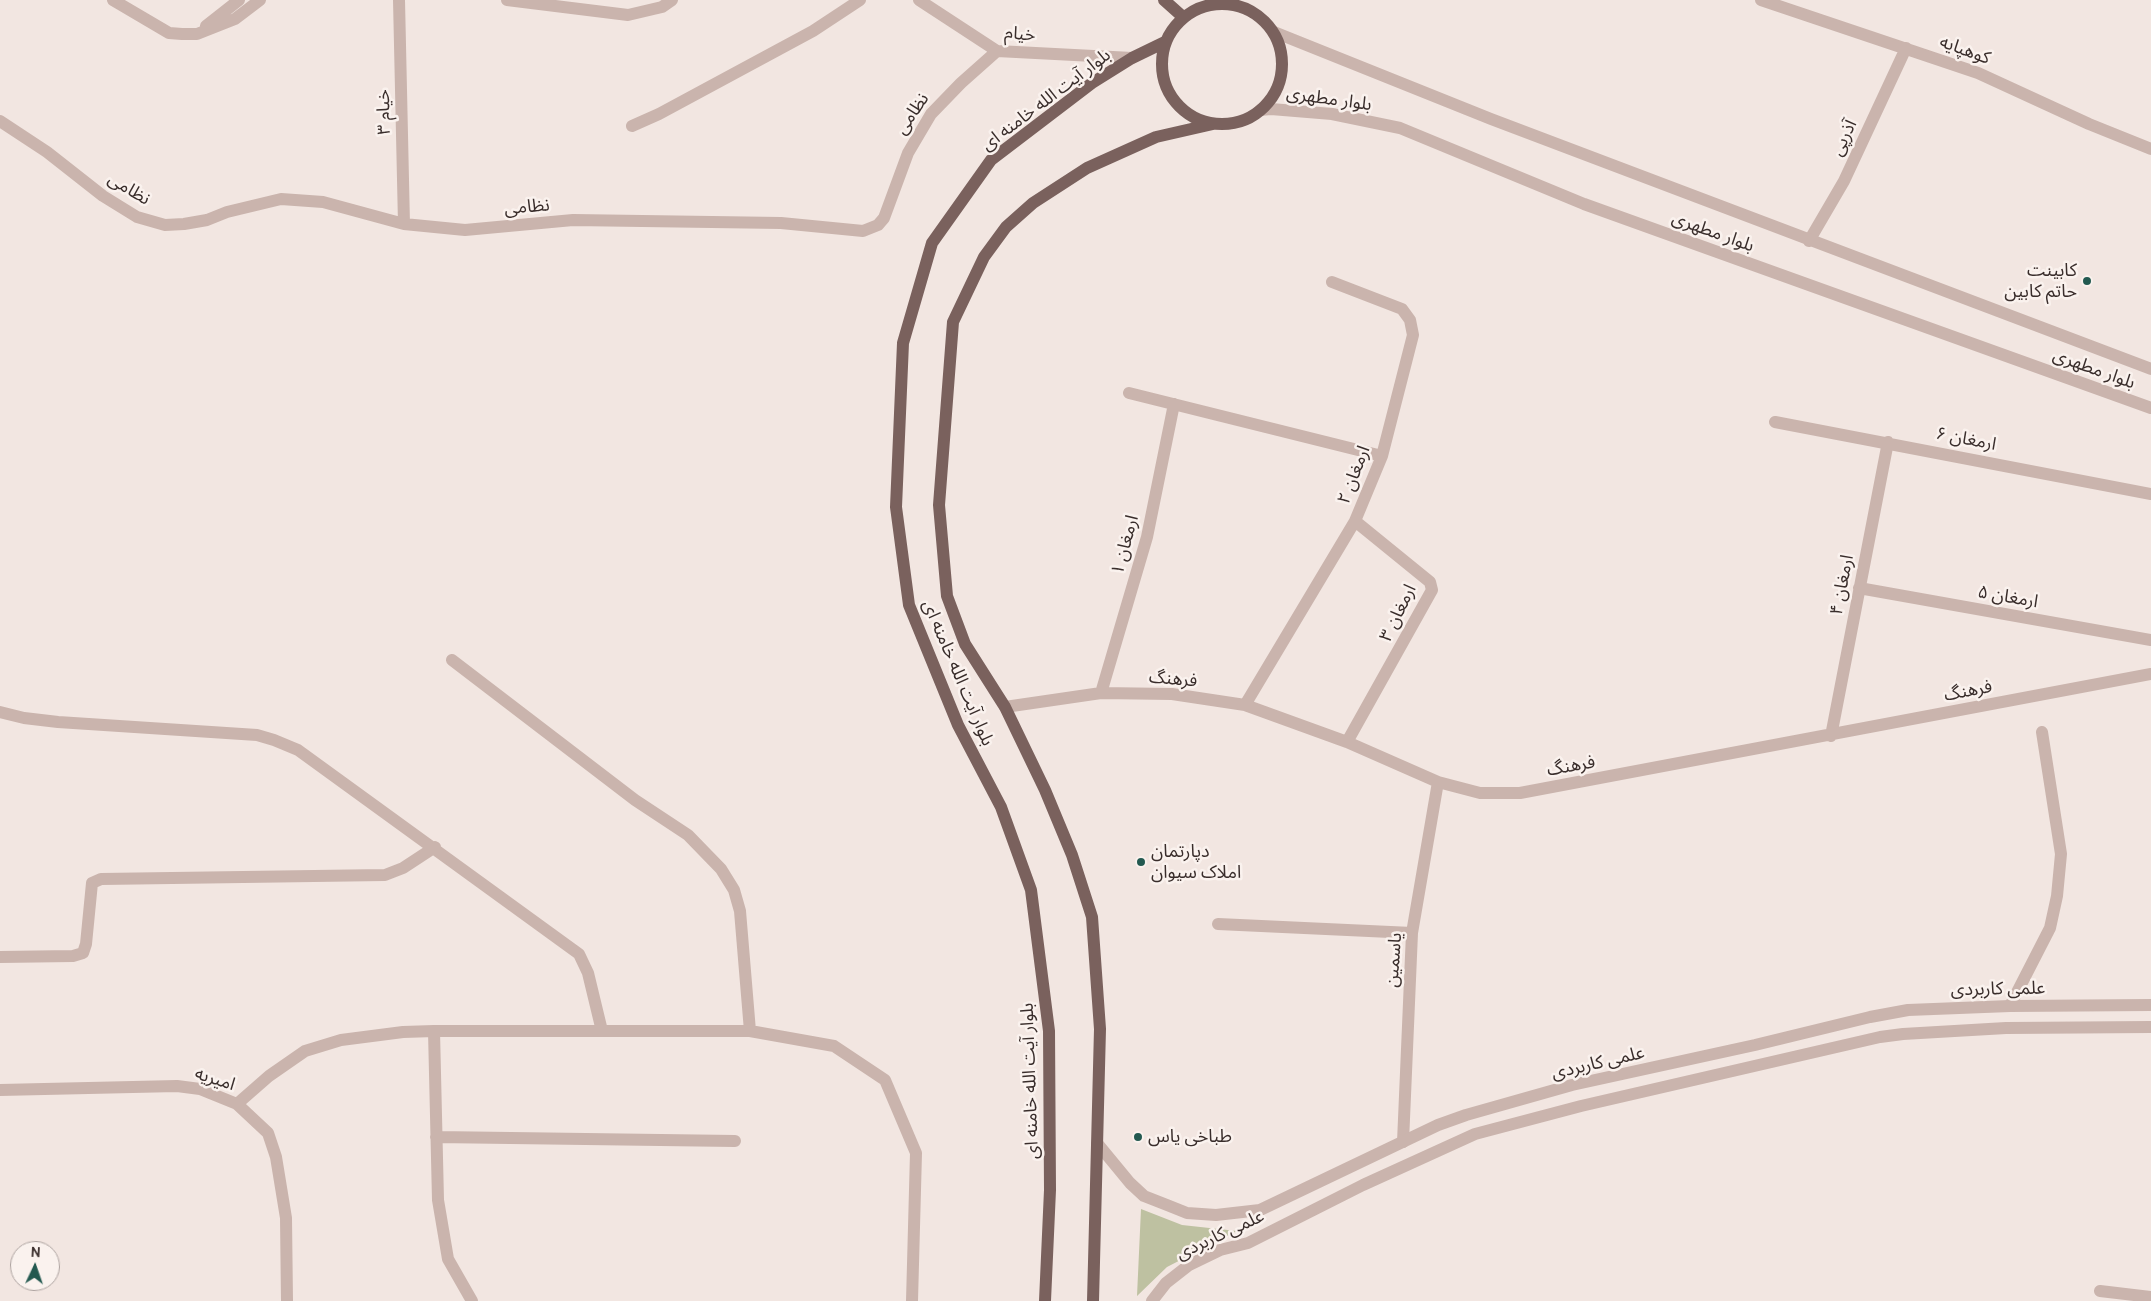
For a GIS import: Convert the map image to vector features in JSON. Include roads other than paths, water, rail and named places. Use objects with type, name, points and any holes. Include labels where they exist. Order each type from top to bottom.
[{"type":"main road","points":[[1164,0],[1183,17]]},
{"type":"main road","points":[[1229,2],[1248,9],[1263,19],[1274,32],[1280,48],[1283,65],[1280,82],[1272,98],[1260,110],[1238,122],[1213,124],[1196,118],[1181,108],[1169,94],[1163,78],[1161,60],[1165,42],[1172,28],[1183,17],[1198,8],[1229,2]]},
{"type":"main road","name":"بلوار آیت الله خامنه ای","points":[[1045,1301],[1050,1190],[1049,1031],[1030,890],[1001,807],[958,724],[909,606],[896,507],[903,343],[932,244],[992,160],[1092,83],[1132,58],[1165,42]]},
{"type":"main road","name":"بلوار آیت الله خامنه ای","points":[[1092,1301],[1100,1029],[1092,917],[1072,855],[1055,814],[1005,707],[965,644],[947,596],[939,505],[954,322],[984,257],[1006,227],[1033,203],[1087,168],[1156,137],[1213,124]]},
{"type":"street","points":[[113,0],[169,33],[197,34],[235,19],[260,0]]},
{"type":"street","points":[[197,34],[240,0]]},
{"type":"street","name":"خیام ۳","points":[[399,0],[404,224]]},
{"type":"street","points":[[507,0],[628,15],[662,7],[672,0]]},
{"type":"street","points":[[632,126],[659,114],[814,31],[860,0]]},
{"type":"street","name":"خیام","points":[[919,0],[997,51],[1132,58]]},
{"type":"street","name":"کوهپایه","points":[[1761,0],[1978,73],[2089,124],[2151,149]]},
{"type":"street","name":"بلوار مطهری","points":[[1274,32],[1491,119],[2151,369]]},
{"type":"street","name":"آذرپی","points":[[1809,241],[1844,181],[1906,48]]},
{"type":"street","name":"نظامی","points":[[0,121],[130,213],[137,217],[165,225],[207,220],[227,212],[281,199],[323,202],[404,224],[465,230],[573,220],[781,223],[863,231],[878,226],[884,218],[908,153],[931,114],[960,83],[997,51]]},
{"type":"street","name":"بلوار مطهری","points":[[1260,110],[1271,108],[1332,114],[1400,128],[1584,204],[2151,408]]},
{"type":"street","name":"ارمغان ۲","points":[[1245,705],[1355,520],[1382,456],[1414,335],[1410,320],[1402,309],[1332,282]]},
{"type":"street","points":[[1130,393],[1382,456]]},
{"type":"street","name":"ارمغان ۱","points":[[1101,693],[1147,536],[1174,404]]},
{"type":"street","name":"ارمغان ۶","points":[[1775,422],[1888,442],[2151,494]]},
{"type":"street","name":"ارمغان ۴","points":[[1831,736],[1888,442]]},
{"type":"street","name":"ارمغان ۳","points":[[1347,742],[1432,590],[1430,582],[1355,520]]},
{"type":"street","name":"ارمغان ۵","points":[[1860,588],[2151,640]]},
{"type":"street","points":[[452,660],[635,800],[688,835],[721,869],[734,890],[740,911],[750,1031]]},
{"type":"street","name":"فرهنگ","points":[[1005,707],[1101,693],[1172,694],[1245,705],[1347,742],[1438,782],[1480,793],[1520,793],[1831,736],[2151,674]]},
{"type":"street","points":[[0,712],[58,722],[257,735],[298,750],[435,847],[579,954],[588,973],[602,1031]]},
{"type":"street","points":[[2006,1028],[2010,1006],[2050,928],[2057,896],[2061,854],[2042,732]]},
{"type":"street","name":"یاسمین","points":[[1403,1142],[1412,933],[1438,782]]},
{"type":"street","points":[[0,957],[73,956],[82,953],[86,944],[92,883],[102,879],[385,875],[403,868],[435,847]]},
{"type":"street","points":[[1218,924],[1412,933]]},
{"type":"street","name":"علمی کاربردی","points":[[1097,1143],[1130,1183],[1144,1196],[1187,1213],[1216,1215],[1260,1210],[1438,1125],[1466,1115],[1572,1085],[1755,1046],[1870,1017],[1908,1010],[2010,1006],[2151,1005]]},
{"type":"street","name":"علمی کاربردی","points":[[1152,1301],[1166,1283],[1189,1265],[1220,1250],[1248,1242],[1456,1141],[1475,1134],[1581,1106],[1880,1037],[2006,1028],[2151,1027]]},
{"type":"street","points":[[236,1104],[269,1076],[305,1051],[341,1040],[434,1030],[750,1031],[834,1046],[885,1080],[916,1153],[912,1301]]},
{"type":"street","points":[[434,1030],[438,1200],[448,1259],[472,1301]]},
{"type":"street","points":[[1755,1046],[1760,1064]]},
{"type":"street","points":[[1572,1085],[1581,1106]]},
{"type":"street","name":"امیریه","points":[[0,1090],[177,1086],[200,1089],[236,1104],[268,1133],[276,1157],[286,1218],[287,1301]]},
{"type":"street","points":[[436,1137],[735,1141]]},
{"type":"street","points":[[2100,1291],[2151,1296]]},
{"type":"place","name":"کابینت حاتم کابین","points":[[2087,281]]},
{"type":"place","name":"دپارتمان املاک سیوان","points":[[1141,862]]},
{"type":"place","name":"طباخی یاس","points":[[1138,1137]]}]
